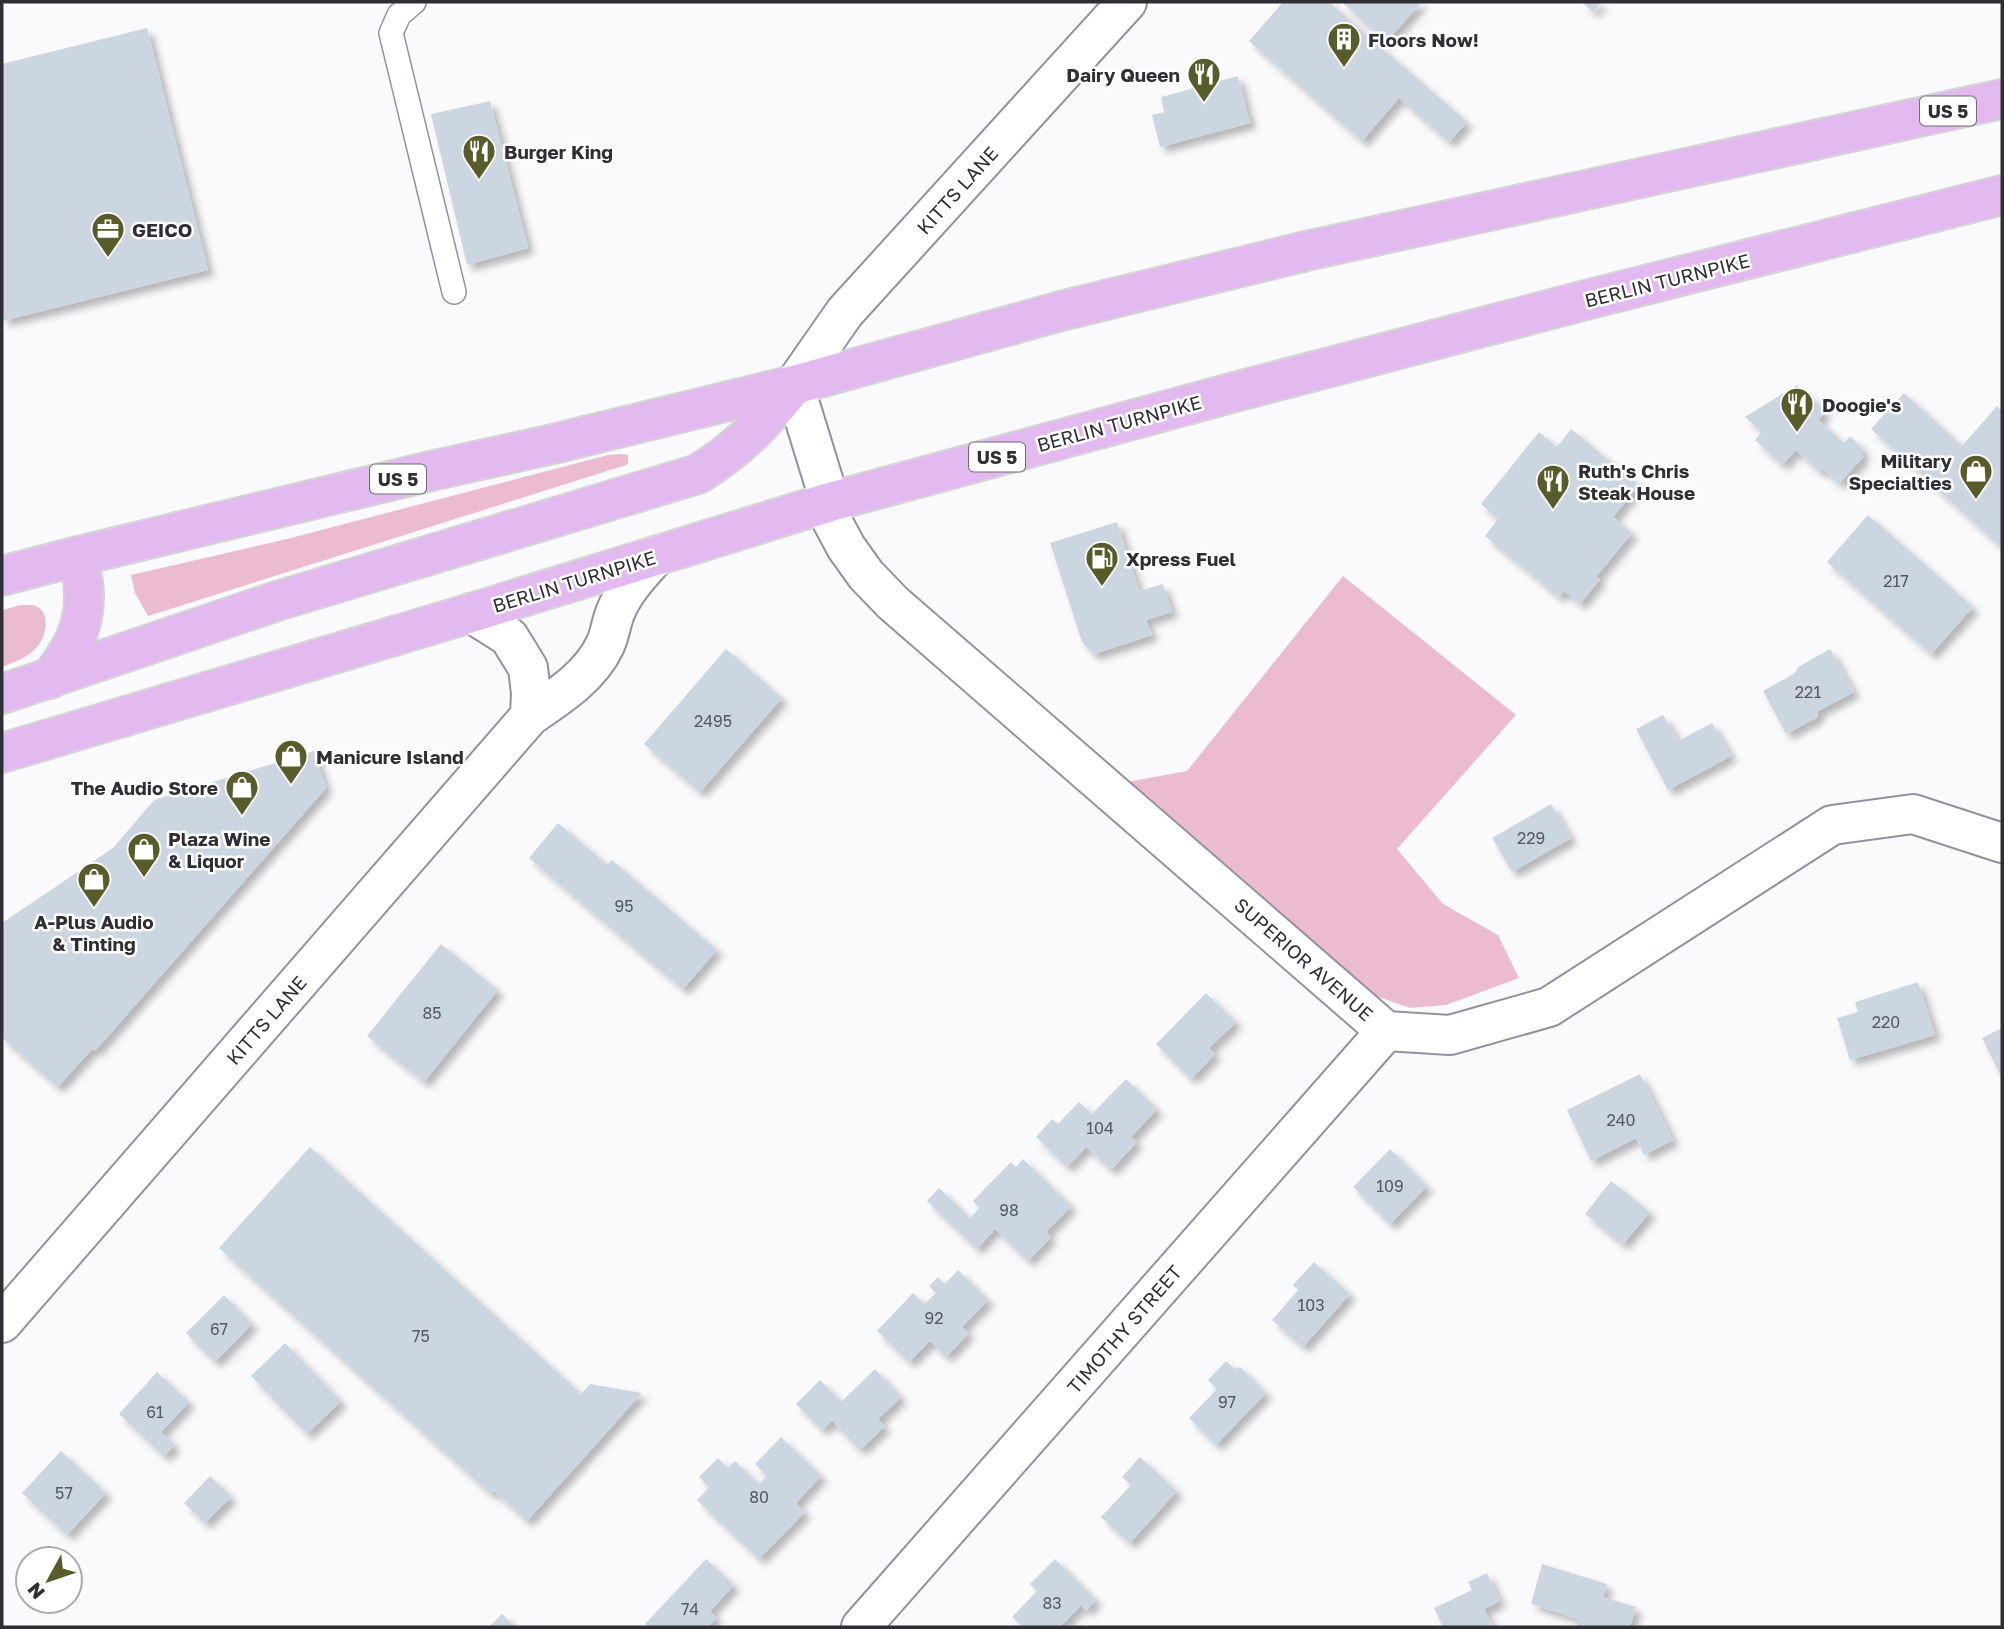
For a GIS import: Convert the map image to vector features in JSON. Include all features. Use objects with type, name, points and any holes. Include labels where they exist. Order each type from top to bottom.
[{"type":"highway","name":"US 5","points":[[2,576],[794,384],[1049,314],[1306,251],[2002,99]]},
{"type":"highway","name":"BERLIN TURNPIKE","points":[[2,753],[830,502],[1240,390],[2002,195]]},
{"type":"highway","points":[[2,694],[276,601],[698,474],[747,438],[794,384]]},
{"type":"highway","points":[[50,679],[70,652],[82,625],[84,595],[78,556]]},
{"type":"street","name":"KITTS LANE","points":[[794,384],[845,312],[1127,2]]},
{"type":"street","name":"SUPERIOR AVENUE","points":[[794,384],[830,502],[831,519],[846,547],[866,575],[893,603],[1386,1031],[1450,1035],[1549,1007],[1832,825],[1913,814],[2002,844]]},
{"type":"street","name":"KITTS LANE","points":[[2,1323],[530,716],[565,692],[587,670],[605,645],[615,613],[628,587],[656,556]]},
{"type":"street","points":[[471,613],[509,637],[528,668],[530,716]]},
{"type":"street","name":"TIMOTHY STREET","points":[[861,1627],[1386,1031]]},
{"type":"lane","points":[[414,2],[400,15],[391,33],[454,292]]},
{"type":"shaded area","points":[[620,454],[628,455],[626,465],[148,616],[135,593],[131,575],[287,539]]},
{"type":"shaded area","points":[[1343,576],[1516,715],[1397,849],[1443,904],[1498,935],[1519,978],[1446,1005],[1410,1008],[1373,995],[1127,782],[1187,771]]},
{"type":"shaded area","points":[[33,605],[43,612],[45,631],[40,643],[32,651],[2,667],[2,610]]},
{"type":"building","name":"Floors Now!","points":[[1283,2],[1329,2],[1467,122],[1449,142],[1399,98],[1362,141],[1249,41]]},
{"type":"building","points":[[1342,2],[1422,2],[1386,42]]},
{"type":"building","points":[[1582,2],[1602,2],[1593,12]]},
{"type":"building","points":[[147,28],[208,270],[2,321],[2,64]]},
{"type":"building","name":"Dairy Queen","points":[[1238,76],[1250,123],[1160,147],[1152,115],[1164,112],[1161,97]]},
{"type":"building","name":"Burger King","points":[[490,101],[528,248],[467,265],[431,114]]},
{"type":"building","name":"Doogie's","points":[[1797,385],[1826,411],[1818,420],[1844,443],[1850,436],[1864,450],[1861,453],[1864,456],[1839,484],[1823,469],[1820,472],[1796,450],[1782,465],[1755,440],[1762,432],[1745,417]]},
{"type":"building","name":"Military Specialties","points":[[1904,393],[1962,446],[1997,406],[2002,411],[2002,548],[1871,429]]},
{"type":"building","name":"Ruth's Chris Steak House","points":[[1571,429],[1639,485],[1613,517],[1632,533],[1596,577],[1600,579],[1580,604],[1564,591],[1559,597],[1485,536],[1498,519],[1481,504],[1539,432],[1557,447]]},
{"type":"building","points":[[1868,515],[1973,607],[1931,654],[1827,562]]},
{"type":"building","name":"Xpress Fuel","points":[[1117,522],[1139,591],[1163,584],[1172,612],[1146,620],[1152,635],[1094,654],[1082,642],[1050,543]]},
{"type":"building","points":[[726,649],[782,698],[700,792],[644,744]]},
{"type":"building","points":[[1830,649],[1854,692],[1818,711],[1818,717],[1786,734],[1763,691]]},
{"type":"building","points":[[1663,715],[1678,741],[1712,723],[1731,756],[1668,790],[1636,729]]},
{"type":"building","points":[[314,751],[326,788],[95,1051],[92,1049],[58,1087],[2,1038],[2,923],[113,848],[154,800]]},
{"type":"building","points":[[1551,804],[1571,838],[1512,872],[1492,838]]},
{"type":"building","points":[[558,823],[608,865],[612,860],[717,950],[683,989],[529,858]]},
{"type":"building","points":[[441,944],[498,990],[424,1082],[367,1036]]},
{"type":"building","points":[[1918,982],[1935,1035],[1850,1060],[1837,1018],[1858,1012],[1855,1002]]},
{"type":"building","points":[[1206,993],[1236,1022],[1209,1048],[1215,1054],[1191,1079],[1156,1044]]},
{"type":"building","points":[[2002,1028],[2002,1078],[1982,1038]]},
{"type":"building","points":[[1640,1074],[1673,1140],[1644,1155],[1636,1138],[1591,1161],[1567,1110]]},
{"type":"building","points":[[1126,1079],[1157,1109],[1131,1137],[1137,1142],[1111,1170],[1086,1147],[1067,1167],[1036,1137],[1052,1119],[1058,1124],[1079,1102],[1092,1114]]},
{"type":"building","points":[[310,1147],[581,1394],[590,1384],[642,1393],[527,1521],[494,1491],[491,1494],[219,1248]]},
{"type":"building","points":[[1390,1149],[1427,1186],[1390,1224],[1353,1187]]},
{"type":"building","points":[[1023,1159],[1071,1206],[1046,1232],[1051,1237],[1028,1261],[995,1229],[977,1249],[927,1201],[939,1188],[970,1218],[979,1208],[973,1201],[1011,1162],[1016,1167]]},
{"type":"building","points":[[1611,1181],[1650,1212],[1623,1244],[1585,1214]]},
{"type":"building","points":[[1314,1262],[1350,1294],[1303,1347],[1272,1320],[1298,1290],[1293,1285]]},
{"type":"building","points":[[958,1270],[988,1300],[962,1327],[969,1333],[946,1357],[930,1341],[909,1362],[877,1331],[913,1293],[924,1304],[936,1293],[929,1286],[938,1277],[945,1284]]},
{"type":"building","points":[[224,1295],[252,1324],[215,1362],[186,1333]]},
{"type":"building","points":[[285,1343],[341,1401],[307,1434],[251,1376]]},
{"type":"building","points":[[1226,1361],[1235,1369],[1240,1367],[1266,1393],[1216,1445],[1189,1418],[1217,1389],[1208,1380]]},
{"type":"building","points":[[875,1369],[901,1397],[878,1419],[885,1426],[860,1450],[832,1421],[822,1430],[796,1404],[820,1380],[841,1402]]},
{"type":"building","points":[[157,1372],[189,1402],[161,1432],[175,1445],[164,1456],[119,1414]]},
{"type":"building","points":[[781,1437],[821,1476],[796,1503],[805,1512],[759,1559],[697,1500],[709,1487],[699,1477],[718,1458],[728,1468],[735,1461],[759,1484],[767,1476],[755,1464]]},
{"type":"building","points":[[61,1451],[106,1493],[67,1535],[22,1493]]},
{"type":"building","points":[[1140,1457],[1177,1491],[1130,1543],[1101,1517],[1131,1485],[1122,1477]]},
{"type":"building","points":[[210,1476],[231,1497],[205,1523],[184,1503]]},
{"type":"building","points":[[706,1559],[734,1585],[710,1611],[717,1618],[708,1627],[648,1627],[645,1624]]},
{"type":"building","points":[[1055,1559],[1096,1600],[1086,1611],[1081,1605],[1060,1627],[1023,1627],[1012,1617],[1037,1591],[1030,1584]]},
{"type":"building","points":[[1542,1564],[1607,1584],[1603,1597],[1636,1607],[1630,1627],[1576,1627],[1578,1619],[1531,1604]]},
{"type":"building","points":[[1487,1573],[1500,1601],[1484,1609],[1494,1627],[1443,1627],[1434,1608],[1472,1590],[1468,1582]]},
{"type":"building","points":[[502,1614],[515,1627],[489,1627]]},
{"type":"place","name":"Floors Now!","points":[[1344,69]]},
{"type":"place","name":"Dairy Queen","points":[[1204,104]]},
{"type":"place","name":"Burger King","points":[[479,181]]},
{"type":"place","name":"GEICO","points":[[108,259]]},
{"type":"place","name":"Doogie's","points":[[1797,434]]},
{"type":"place","name":"Military Specialties","points":[[1976,501]]},
{"type":"place","name":"Ruth's Chris Steak House","points":[[1553,511]]},
{"type":"place","name":"Xpress Fuel","points":[[1102,588]]},
{"type":"place","name":"Manicure Island","points":[[291,786]]},
{"type":"place","name":"The Audio Store","points":[[242,817]]},
{"type":"place","name":"Plaza Wine & Liquor","points":[[144,879]]},
{"type":"place","name":"A-Plus Audio & Tinting","points":[[94,909]]}]
